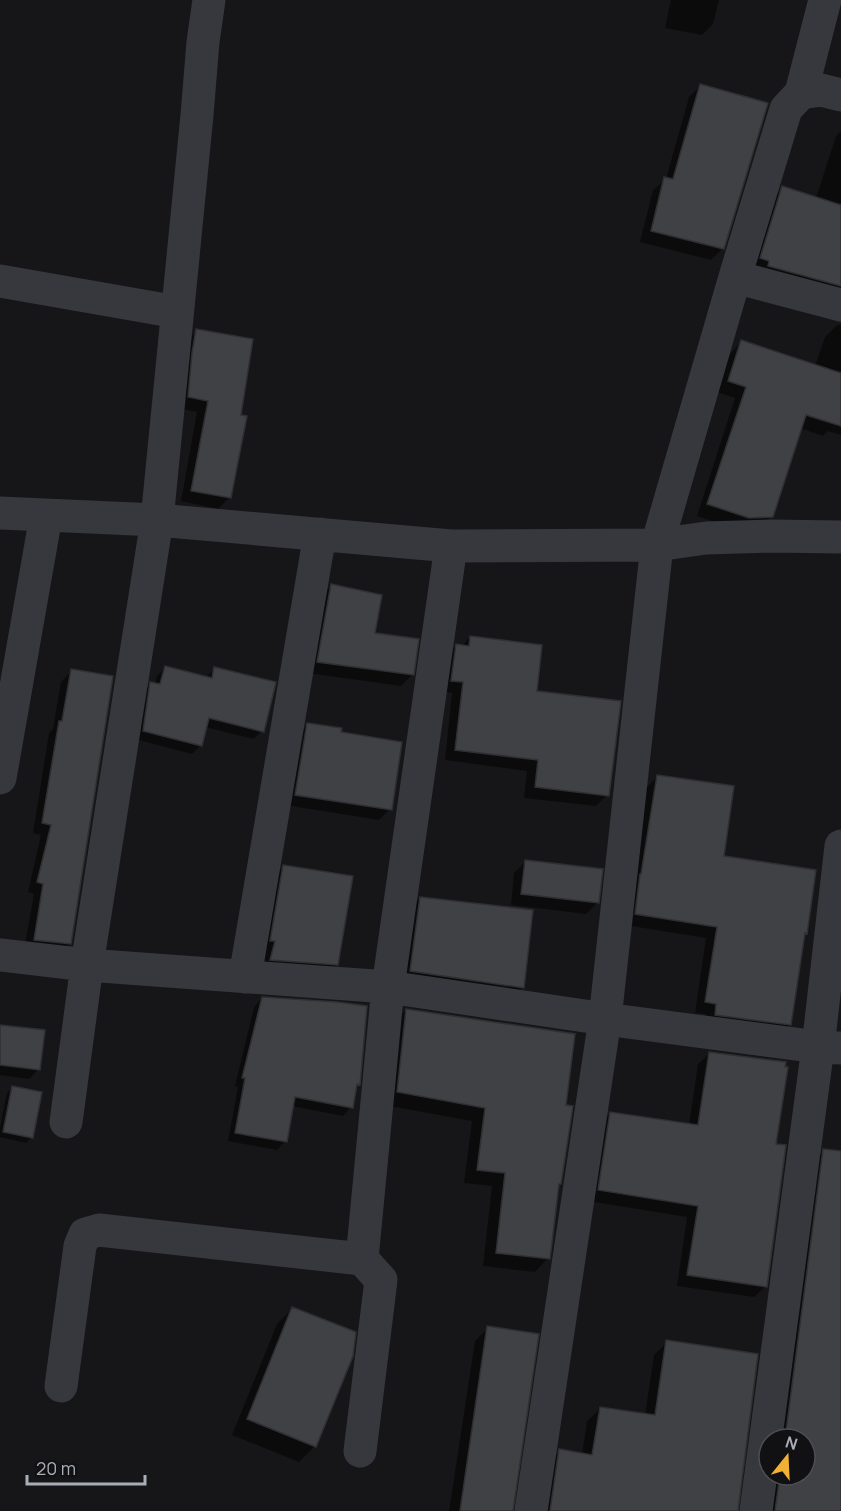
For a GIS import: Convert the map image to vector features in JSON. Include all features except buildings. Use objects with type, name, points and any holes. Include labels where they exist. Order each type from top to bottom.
[{"type":"street","points":[[66,1122],[87,965],[158,520],[203,42],[209,0]]},
{"type":"street","points":[[531,1511],[605,1019],[657,545],[786,109],[801,93],[825,0]]},
{"type":"street","points":[[801,93],[821,90],[841,95]]},
{"type":"street","points":[[735,278],[841,305]]},
{"type":"street","points":[[0,281],[177,312]]},
{"type":"street","points":[[0,513],[158,520],[452,546],[657,545],[706,538],[841,537]]},
{"type":"street","points":[[0,778],[46,516]]},
{"type":"street","points":[[245,977],[320,534]]},
{"type":"street","points":[[362,1259],[388,987],[452,546]]},
{"type":"street","points":[[756,1511],[830,1048],[841,846]]},
{"type":"street","points":[[0,955],[87,965],[388,987],[605,1019],[830,1048]]},
{"type":"street","points":[[61,1386],[80,1246],[85,1234],[99,1230],[362,1259],[381,1280],[360,1451]]}]
